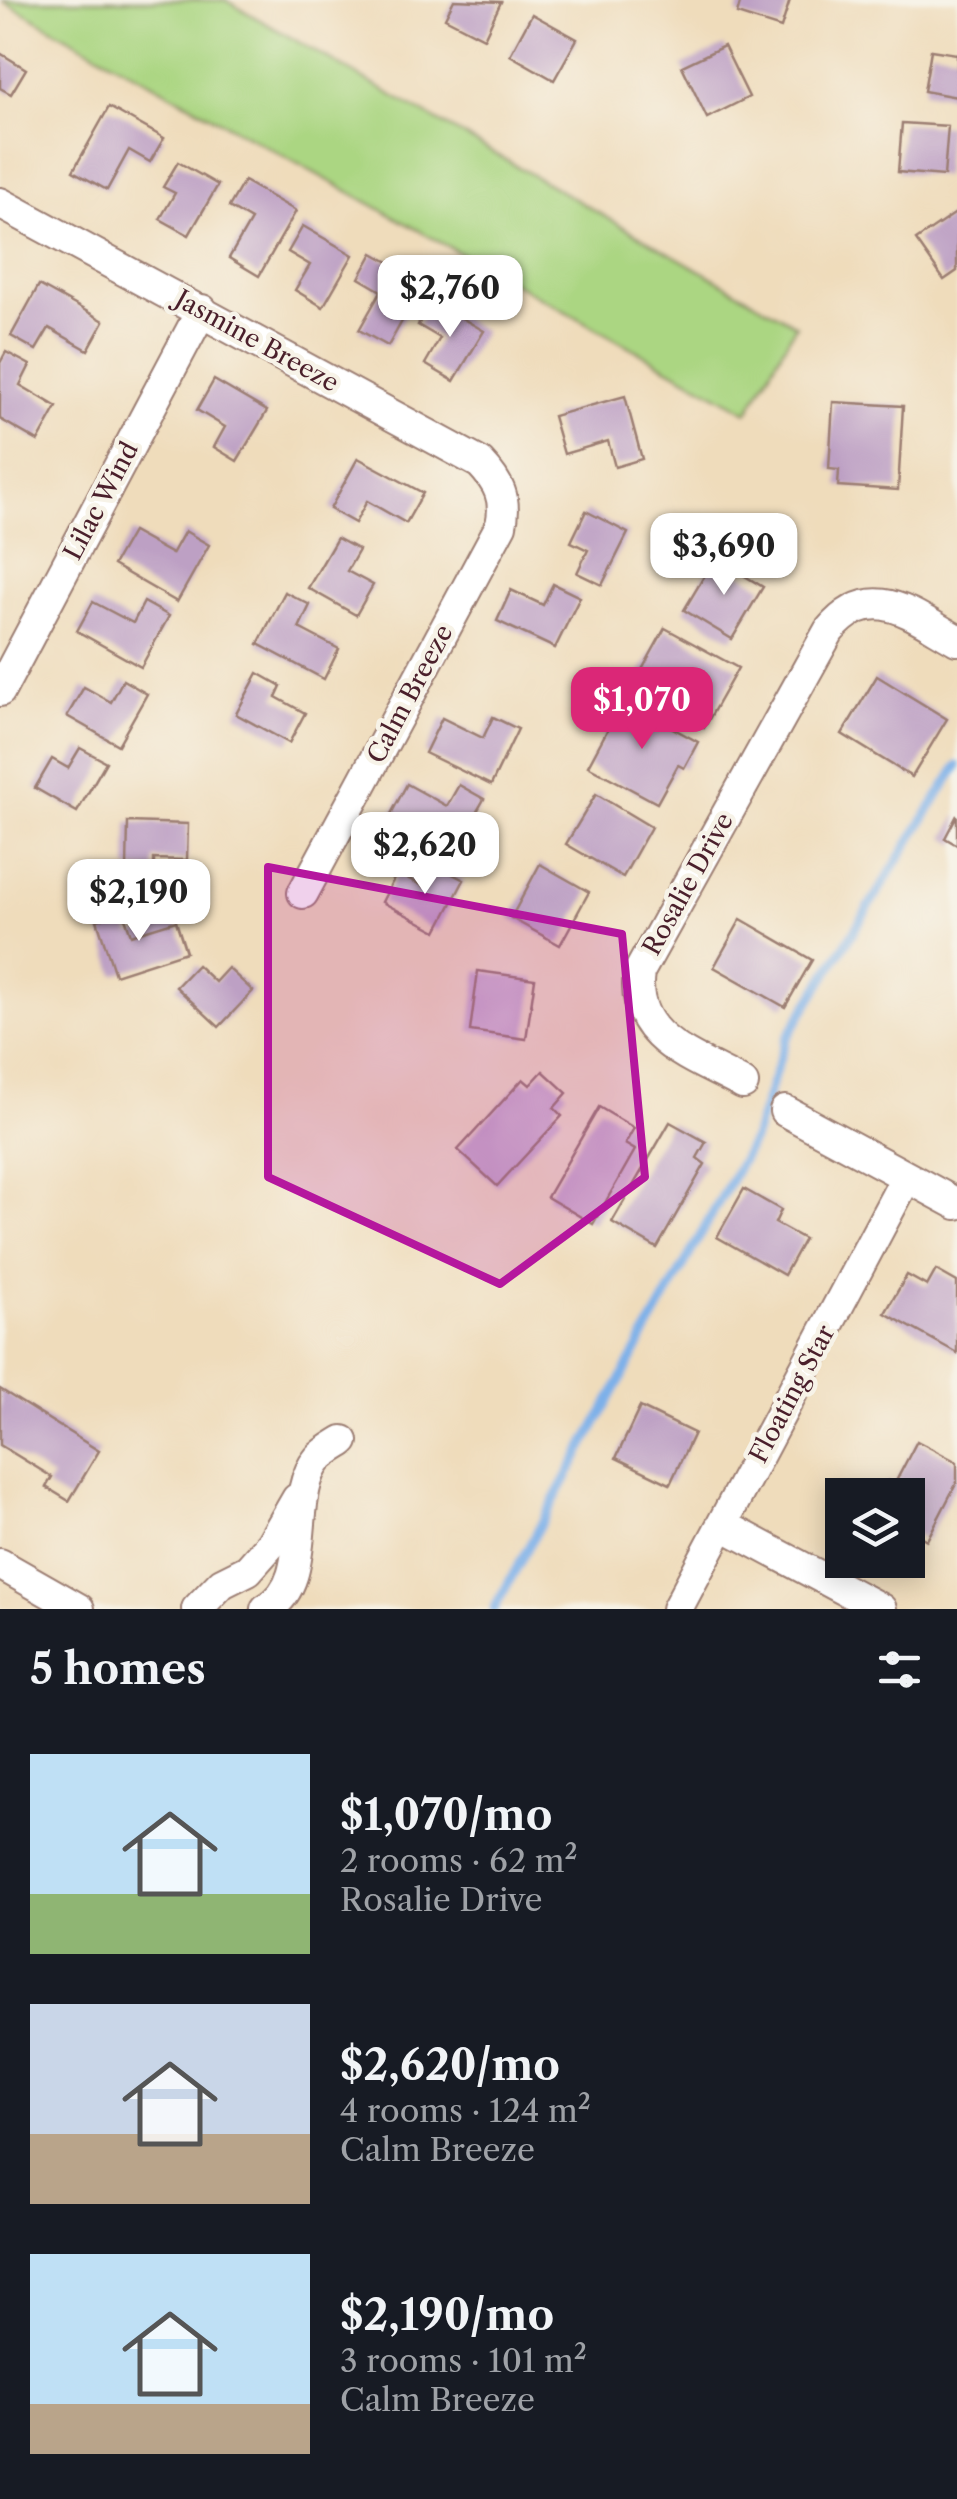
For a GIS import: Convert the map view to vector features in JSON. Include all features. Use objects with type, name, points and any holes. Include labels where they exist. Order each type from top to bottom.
[{"type":"street","name":"Jasmine Breeze","points":[[0,203],[480,463],[502,492]]},
{"type":"street","name":"Lilac Wind","points":[[0,691],[202,310]]},
{"type":"street","name":"Calm Breeze","points":[[303,892],[501,525],[505,509],[502,492]]},
{"type":"street","name":"Rosalie Drive","points":[[743,1084],[660,1038],[639,1008],[639,972],[829,631],[841,616],[858,606],[878,602],[896,606],[957,640]]},
{"type":"street","points":[[785,1111],[957,1204]]},
{"type":"street","name":"Floating Star","points":[[677,1609],[906,1178]]},
{"type":"street","points":[[196,1609],[222,1583],[248,1570],[271,1544],[317,1459],[343,1440]]},
{"type":"street","points":[[266,1609],[286,1587],[296,1558],[306,1484]]},
{"type":"street","points":[[724,1525],[880,1609]]},
{"type":"street","points":[[0,1564],[79,1609]]},
{"type":"highlighted area","points":[[268,867],[622,934],[645,1177],[500,1284],[268,1177]]},
{"type":"green space","points":[[1,0],[225,0],[796,325],[748,412]]},
{"type":"building","points":[[454,0],[501,2],[484,38],[445,18]]},
{"type":"building","points":[[741,0],[790,0],[781,28],[737,14]]},
{"type":"building","points":[[532,14],[577,39],[554,80],[510,55]]},
{"type":"building","points":[[724,46],[749,97],[707,118],[682,66]]},
{"type":"building","points":[[931,50],[957,54],[957,97],[924,91]]},
{"type":"building","points":[[0,53],[26,69],[11,94],[0,88]]},
{"type":"building","points":[[109,107],[164,138],[150,162],[129,150],[107,190],[73,171]]},
{"type":"building","points":[[902,123],[948,126],[944,176],[898,172]]},
{"type":"building","points":[[178,162],[218,185],[189,235],[160,219],[175,193],[163,187]]},
{"type":"building","points":[[244,181],[296,211],[259,276],[229,258],[251,220],[229,207]]},
{"type":"building","points":[[957,212],[957,271],[944,280],[916,240]]},
{"type":"building","points":[[303,226],[353,255],[323,307],[295,290],[310,265],[288,252]]},
{"type":"building","points":[[373,253],[424,282],[388,346],[359,330],[381,291],[359,278]]},
{"type":"building","points":[[39,285],[104,321],[88,350],[49,328],[36,350],[11,336]]},
{"type":"building","points":[[432,301],[484,331],[454,381],[425,364],[440,338],[418,325]]},
{"type":"building","points":[[6,352],[30,365],[20,385],[57,407],[38,441],[0,419],[0,363]]},
{"type":"building","points":[[214,380],[267,411],[237,461],[214,447],[225,427],[197,410]]},
{"type":"building","points":[[625,396],[642,459],[615,467],[608,441],[564,454],[553,416]]},
{"type":"building","points":[[833,402],[903,406],[898,490],[838,486],[839,470],[829,469]]},
{"type":"building","points":[[358,458],[423,493],[406,523],[367,501],[355,523],[330,509]]},
{"type":"building","points":[[586,511],[628,533],[602,585],[577,573],[588,550],[571,542]]},
{"type":"building","points":[[185,531],[209,545],[177,602],[113,565],[132,532],[172,554]]},
{"type":"building","points":[[337,538],[359,550],[347,571],[373,585],[356,615],[308,588]]},
{"type":"building","points":[[715,558],[763,587],[732,639],[684,610]]},
{"type":"building","points":[[553,584],[580,597],[555,648],[497,621],[511,590],[543,605]]},
{"type":"building","points":[[285,592],[310,605],[299,628],[339,649],[324,679],[258,644]]},
{"type":"building","points":[[93,602],[133,623],[144,602],[169,616],[141,667],[77,631]]},
{"type":"building","points":[[665,628],[738,668],[704,728],[632,688]]},
{"type":"building","points":[[258,673],[281,686],[276,697],[305,713],[289,743],[236,714]]},
{"type":"building","points":[[877,676],[947,719],[912,777],[842,734]]},
{"type":"building","points":[[123,680],[147,694],[118,745],[67,716],[84,687],[111,702]]},
{"type":"building","points":[[623,701],[698,742],[684,768],[678,765],[657,803],[588,766]]},
{"type":"building","points":[[493,717],[518,729],[491,785],[425,753],[442,718],[483,738]]},
{"type":"building","points":[[80,748],[106,762],[77,812],[35,788],[52,759],[68,768]]},
{"type":"building","points":[[407,784],[447,806],[459,785],[484,799],[455,850],[391,814]]},
{"type":"building","points":[[596,794],[651,827],[623,877],[566,844]]},
{"type":"building","points":[[957,815],[957,845],[945,838]]},
{"type":"building","points":[[128,822],[188,824],[187,860],[154,859],[154,870],[127,869]]},
{"type":"building","points":[[540,864],[589,892],[560,945],[511,918]]},
{"type":"building","points":[[437,866],[464,880],[437,931],[382,902],[397,873],[425,887]]},
{"type":"building","points":[[123,912],[131,935],[176,921],[186,952],[115,975],[97,920]]},
{"type":"building","points":[[741,919],[812,960],[785,1007],[714,967]]},
{"type":"building","points":[[197,965],[215,982],[228,968],[253,991],[219,1027],[176,987]]},
{"type":"building","points":[[478,971],[535,979],[526,1039],[470,1031]]},
{"type":"building","points":[[543,1071],[567,1093],[554,1108],[562,1116],[497,1186],[458,1150],[523,1079],[530,1085]]},
{"type":"building","points":[[599,1107],[634,1128],[625,1144],[635,1150],[593,1224],[547,1197]]},
{"type":"building","points":[[670,1122],[706,1142],[697,1158],[705,1164],[657,1248],[612,1222]]},
{"type":"building","points":[[744,1189],[781,1210],[775,1223],[804,1239],[784,1275],[717,1237]]},
{"type":"building","points":[[936,1270],[957,1282],[957,1353],[885,1313],[907,1275],[927,1286]]},
{"type":"building","points":[[0,1389],[99,1451],[69,1501],[46,1487],[52,1477],[0,1445]]},
{"type":"building","points":[[640,1407],[694,1433],[670,1484],[616,1458]]},
{"type":"building","points":[[917,1441],[957,1462],[957,1482],[927,1540],[925,1478],[898,1478]]},
{"type":"waterway","points":[[494,1609],[753,1140],[786,1039],[957,766]]}]
